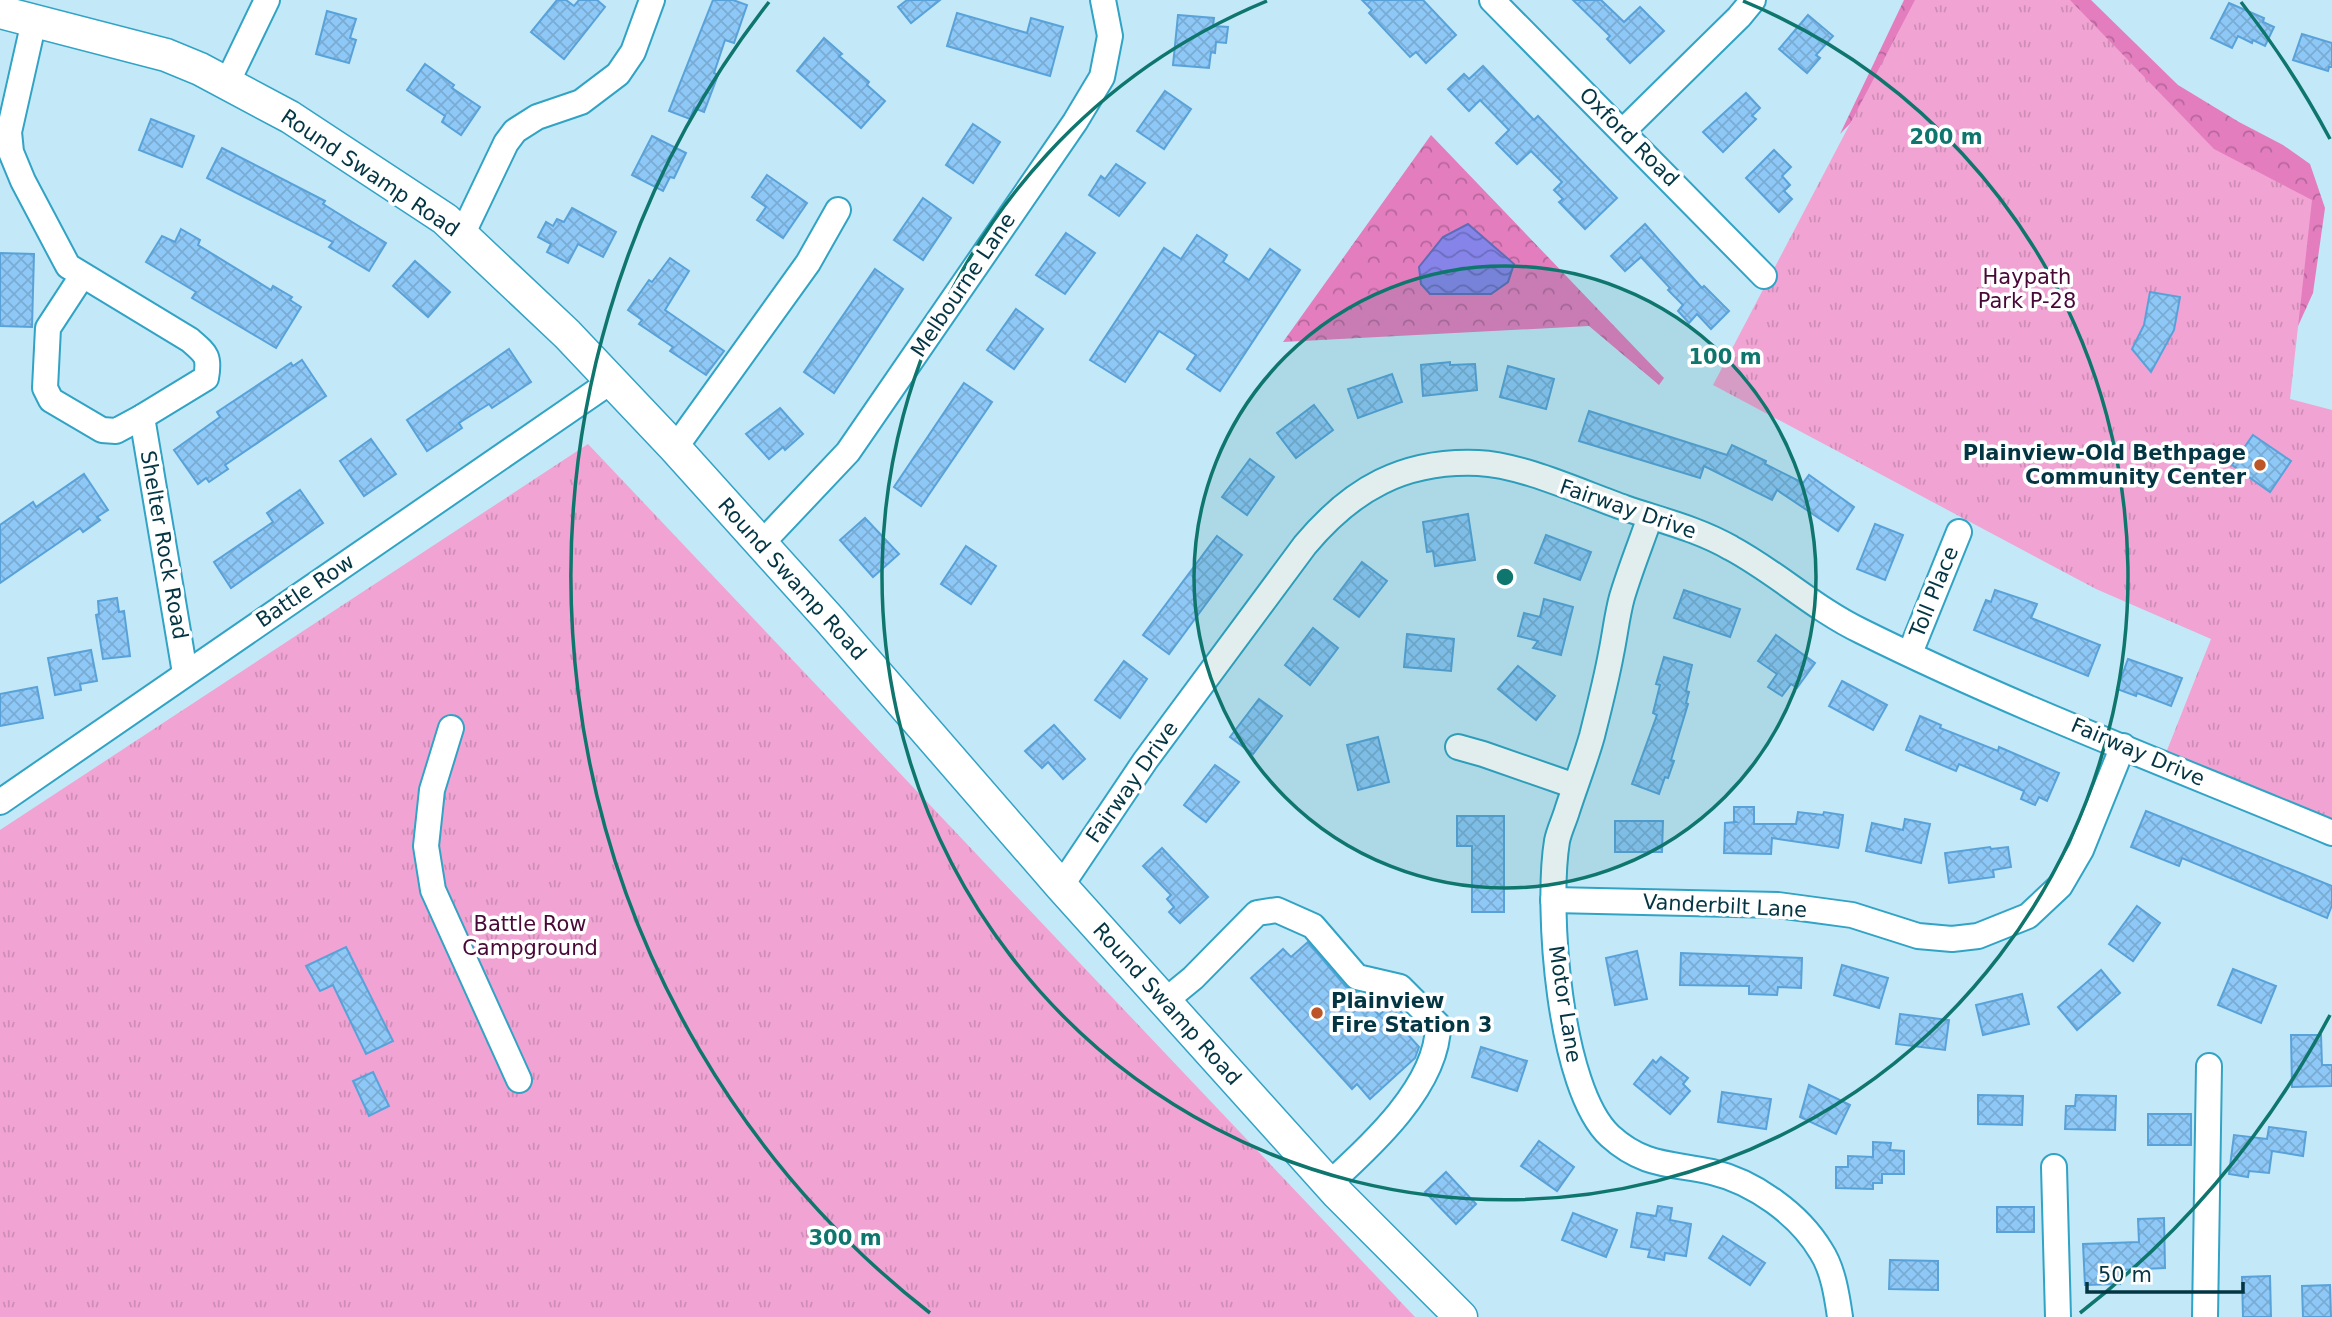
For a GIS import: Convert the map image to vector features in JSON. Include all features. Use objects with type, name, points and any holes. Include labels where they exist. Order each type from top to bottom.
[{"type":"main road","name":"Round Swamp Road","points":[[0,12],[166,55],[227,83],[290,117],[445,219],[567,334],[675,448],[1061,886],[1329,1184],[1461,1317]]},
{"type":"street","points":[[227,83],[267,0]]},
{"type":"street","points":[[462,235],[506,143],[515,131],[537,117],[581,102],[618,74],[633,52],[652,0]]},
{"type":"street","name":"Melbourne Lane","points":[[761,544],[848,452],[1075,121],[1102,77],[1110,36],[1103,0]]},
{"type":"street","name":"Oxford Road","points":[[1492,0],[1764,276]]},
{"type":"street","points":[[1623,131],[1739,18],[1753,0]]},
{"type":"street","name":"Shelter Rock Road","points":[[34,21],[4,132],[23,181],[68,266],[190,340],[206,355],[209,365],[206,378],[116,431],[102,430],[51,400],[45,388],[48,328],[82,276]]},
{"type":"street","points":[[675,448],[808,263],[838,210]]},
{"type":"street","name":"Battle Row","points":[[0,802],[610,382]]},
{"type":"street","name":"Shelter Rock Road","points":[[142,417],[186,673]]},
{"type":"street","name":"Fairway Drive","points":[[1061,886],[1145,761],[1327,518],[1358,493],[1381,481],[1415,469],[1450,464],[1480,463],[1523,472],[1681,526],[1731,547],[1858,630],[1983,688],[2332,833]]},
{"type":"street","name":"Motor Lane","points":[[1650,517],[1622,598],[1603,695],[1557,840],[1553,900],[1556,967],[1576,1070],[1593,1115],[1609,1135],[1630,1152],[1658,1164],[1712,1172],[1741,1181],[1776,1204],[1799,1224],[1822,1251],[1840,1317]]},
{"type":"street","name":"Toll Place","points":[[1910,653],[1959,532]]},
{"type":"street","points":[[451,728],[432,790],[426,846],[433,890],[519,1080]]},
{"type":"street","name":"Vanderbilt Lane","points":[[1553,900],[1778,905],[1852,915],[1918,936],[1952,939],[1978,936],[2028,916],[2060,887],[2081,850],[2123,746]]},
{"type":"street","points":[[1458,747],[1575,786]]},
{"type":"street","points":[[1165,1001],[1193,978],[1257,913],[1277,910],[1313,926],[1357,977],[1400,987],[1438,1025],[1438,1037],[1415,1093],[1396,1118],[1329,1184]]},
{"type":"street","points":[[2206,1317],[2209,1066]]},
{"type":"street","points":[[2054,1167],[2058,1317]]},
{"type":"green space","points":[[1904,0],[1957,0],[1877,96],[1840,134]]},
{"type":"green space","name":"Haypath Park P-28","points":[[1915,0],[2070,0],[2214,149],[2312,200],[2290,399],[2332,410],[2332,824],[2166,753],[2211,639],[2096,589],[1713,385]]},
{"type":"green space","points":[[2004,0],[2091,0],[2178,85],[2283,145],[2310,164],[2325,208],[2313,293],[2284,357],[2285,403],[2332,490]]},
{"type":"green space","points":[[1431,135],[1664,378],[1659,385],[1589,326],[1283,342]]},
{"type":"green space","name":"Battle Row Campground","points":[[588,444],[1415,1317],[0,1317],[0,830]]},
{"type":"water","points":[[1468,224],[1514,264],[1508,282],[1491,294],[1430,294],[1421,284],[1419,267],[1443,237]]},
{"type":"building","points":[[557,0],[566,0],[574,6],[579,0],[597,0],[605,7],[564,59],[531,32]]},
{"type":"building","points":[[713,0],[733,0],[747,5],[734,43],[725,40],[714,73],[718,75],[704,112],[694,108],[690,119],[669,111]]},
{"type":"building","points":[[907,0],[940,0],[911,23],[898,7]]},
{"type":"building","points":[[1362,0],[1423,0],[1456,35],[1426,63],[1416,52],[1410,57],[1369,13],[1372,10]]},
{"type":"building","points":[[1573,0],[1601,0],[1624,22],[1640,7],[1664,31],[1630,63],[1607,39],[1610,36]]},
{"type":"building","points":[[2229,3],[2264,18],[2263,22],[2274,27],[2265,46],[2238,36],[2232,48],[2211,38]]},
{"type":"building","points":[[327,11],[356,19],[350,38],[356,40],[349,63],[316,54]]},
{"type":"building","points":[[957,13],[1027,33],[1031,18],[1063,27],[1050,76],[947,46]]},
{"type":"building","points":[[1178,15],[1214,18],[1213,26],[1228,27],[1226,43],[1216,42],[1215,53],[1211,52],[1209,68],[1173,65]]},
{"type":"building","points":[[1808,15],[1833,36],[1816,55],[1820,58],[1807,73],[1779,49]]},
{"type":"building","points":[[2302,34],[2332,43],[2332,67],[2329,67],[2328,71],[2293,60]]},
{"type":"building","points":[[824,38],[885,101],[861,128],[797,71]]},
{"type":"building","points":[[425,64],[454,85],[452,88],[480,107],[461,135],[442,122],[445,116],[407,90]]},
{"type":"building","points":[[1483,66],[1534,120],[1538,116],[1617,198],[1585,229],[1559,202],[1563,199],[1554,190],[1562,182],[1531,151],[1517,164],[1496,143],[1509,130],[1480,100],[1469,111],[1448,89],[1464,74],[1469,79]]},
{"type":"building","points":[[1165,91],[1191,109],[1164,149],[1137,131]]},
{"type":"building","points":[[1746,93],[1760,108],[1752,116],[1756,119],[1723,152],[1703,132]]},
{"type":"building","points":[[151,119],[194,136],[182,167],[139,150]]},
{"type":"building","points":[[973,124],[1000,142],[973,183],[946,165]]},
{"type":"building","points":[[652,136],[686,153],[674,178],[670,177],[663,191],[632,175]]},
{"type":"building","points":[[222,148],[325,201],[323,204],[386,243],[369,271],[329,247],[333,242],[207,178]]},
{"type":"building","points":[[1774,150],[1791,167],[1782,176],[1790,185],[1784,191],[1792,199],[1779,212],[1746,178]]},
{"type":"building","points":[[1116,164],[1145,183],[1119,216],[1089,195],[1101,176],[1105,179]]},
{"type":"building","points":[[767,175],[807,203],[783,238],[757,220],[766,207],[752,197]]},
{"type":"building","points":[[923,198],[951,218],[923,260],[894,240]]},
{"type":"building","points":[[572,208],[616,232],[603,257],[578,244],[568,263],[547,252],[551,244],[538,237],[546,222],[553,226],[557,219],[564,222]]},
{"type":"building","points":[[1645,224],[1702,288],[1704,286],[1729,311],[1711,329],[1697,314],[1689,323],[1678,311],[1683,305],[1641,257],[1625,271],[1611,256]]},
{"type":"building","points":[[181,229],[200,240],[198,245],[271,290],[273,286],[292,297],[290,300],[301,307],[276,348],[192,298],[196,292],[146,262],[162,236],[175,242]]},
{"type":"building","points":[[1066,233],[1095,253],[1065,294],[1036,275]]},
{"type":"building","points":[[1197,235],[1227,255],[1223,262],[1249,280],[1270,249],[1300,270],[1220,391],[1187,369],[1196,355],[1159,331],[1125,382],[1090,360],[1164,248],[1181,259]]},
{"type":"building","points":[[0,253],[34,254],[32,327],[0,326]]},
{"type":"building","points":[[670,258],[689,271],[665,310],[724,351],[706,375],[670,351],[673,347],[639,324],[642,320],[628,310],[649,280],[652,282]]},
{"type":"building","points":[[415,261],[450,292],[428,317],[393,286]]},
{"type":"building","points":[[875,269],[903,289],[834,393],[804,372]]},
{"type":"building","points":[[2150,292],[2180,297],[2174,330],[2151,372],[2132,349],[2144,325]]},
{"type":"building","points":[[1016,309],[1043,329],[1014,369],[987,350]]},
{"type":"building","points":[[509,349],[531,382],[492,408],[489,404],[459,423],[462,428],[427,451],[407,420]]},
{"type":"building","points":[[302,360],[326,396],[225,465],[228,469],[209,482],[206,478],[198,484],[174,450],[220,417],[217,412],[291,363],[293,366]]},
{"type":"building","points":[[1450,362],[1450,365],[1475,364],[1477,390],[1423,396],[1421,365]]},
{"type":"building","points":[[1508,366],[1554,379],[1546,409],[1500,397]]},
{"type":"building","points":[[1392,374],[1402,402],[1358,418],[1348,389]]},
{"type":"building","points":[[964,383],[992,402],[921,506],[894,487]]},
{"type":"building","points":[[1314,405],[1333,430],[1296,458],[1277,433]]},
{"type":"building","points":[[780,408],[803,434],[785,450],[783,447],[769,459],[746,434]]},
{"type":"building","points":[[1589,411],[1727,455],[1732,445],[1803,483],[1809,475],[1854,507],[1838,531],[1777,490],[1772,500],[1704,466],[1700,478],[1579,441]]},
{"type":"building","name":"Plainview-Old Bethpage Community Center","points":[[2253,435],[2291,461],[2270,492],[2232,465]]},
{"type":"building","points":[[371,439],[396,474],[364,496],[340,461]]},
{"type":"building","points":[[1250,459],[1274,477],[1247,515],[1222,497]]},
{"type":"building","points":[[84,474],[108,510],[97,517],[100,520],[83,532],[80,528],[0,583],[0,525],[33,502],[36,507]]},
{"type":"building","points":[[300,490],[323,523],[231,588],[214,562],[273,522],[267,513]]},
{"type":"building","points":[[1468,514],[1475,560],[1435,566],[1433,551],[1427,552],[1423,522]]},
{"type":"building","points":[[865,518],[899,554],[873,577],[840,540]]},
{"type":"building","points":[[1875,524],[1903,535],[1885,580],[1857,569]]},
{"type":"building","points":[[1546,535],[1591,552],[1580,580],[1535,563]]},
{"type":"building","points":[[1217,536],[1242,555],[1169,654],[1143,635]]},
{"type":"building","points":[[966,546],[996,566],[971,604],[941,584]]},
{"type":"building","points":[[1362,562],[1387,581],[1359,617],[1334,599]]},
{"type":"building","points":[[1684,590],[1740,609],[1730,637],[1674,618]]},
{"type":"building","points":[[1995,590],[2037,604],[2031,618],[2100,645],[2088,676],[1974,630],[1986,600],[1991,602]]},
{"type":"building","points":[[117,598],[119,612],[124,611],[130,656],[103,659],[96,615],[99,614],[98,601]]},
{"type":"building","points":[[1544,599],[1573,607],[1561,655],[1533,648],[1538,641],[1518,636],[1524,613],[1540,617]]},
{"type":"building","points":[[1313,628],[1338,648],[1310,685],[1285,665]]},
{"type":"building","points":[[1407,634],[1454,639],[1451,671],[1404,667]]},
{"type":"building","points":[[1776,635],[1815,663],[1797,688],[1791,684],[1782,696],[1768,687],[1777,674],[1758,661]]},
{"type":"building","points":[[91,650],[97,681],[80,684],[81,690],[55,695],[48,658]]},
{"type":"building","points":[[1664,657],[1692,665],[1686,691],[1689,692],[1688,704],[1671,760],[1674,761],[1659,794],[1632,784],[1657,715],[1653,713],[1660,685],[1656,684]]},
{"type":"building","points":[[2128,659],[2182,678],[2171,706],[2137,693],[2136,696],[2117,689]]},
{"type":"building","points":[[1124,661],[1147,679],[1120,718],[1095,700]]},
{"type":"building","points":[[1518,666],[1555,696],[1536,720],[1498,689]]},
{"type":"building","points":[[1842,681],[1887,705],[1873,730],[1829,706]]},
{"type":"building","points":[[37,687],[43,718],[0,726],[0,694]]},
{"type":"building","points":[[1259,699],[1282,716],[1253,754],[1230,737]]},
{"type":"building","points":[[1920,716],[1941,725],[1940,728],[1998,751],[1999,747],[2059,773],[2047,801],[2039,797],[2035,805],[2021,799],[2024,791],[1959,764],[1956,771],[1906,750]]},
{"type":"building","points":[[1054,725],[1085,759],[1063,779],[1048,762],[1042,768],[1025,751]]},
{"type":"building","points":[[1378,737],[1389,782],[1358,790],[1347,745]]},
{"type":"building","points":[[1215,765],[1239,782],[1206,822],[1184,805]]},
{"type":"building","points":[[1734,807],[1754,807],[1754,824],[1796,824],[1798,812],[1843,815],[1838,848],[1772,838],[1771,854],[1724,853],[1725,823],[1736,822]]},
{"type":"building","points":[[2146,811],[2332,886],[2332,905],[2327,918],[2182,858],[2179,866],[2131,847]]},
{"type":"building","points":[[1457,816],[1504,816],[1504,912],[1472,912],[1472,846],[1457,846]]},
{"type":"building","points":[[1905,819],[1930,824],[1921,863],[1866,851],[1872,823],[1903,830]]},
{"type":"building","points":[[1615,821],[1663,821],[1662,852],[1615,852]]},
{"type":"building","points":[[2008,847],[2011,867],[1993,870],[1994,877],[1949,883],[1945,853]]},
{"type":"building","points":[[1162,848],[1208,897],[1180,923],[1169,912],[1174,907],[1167,899],[1171,895],[1143,866]]},
{"type":"building","points":[[2137,906],[2160,923],[2133,961],[2109,944]]},
{"type":"building","name":"Plainview Fire Station 3","points":[[1308,942],[1346,987],[1359,993],[1379,1015],[1393,1003],[1408,1020],[1401,1027],[1419,1047],[1415,1058],[1370,1099],[1357,1084],[1352,1089],[1251,978],[1283,949],[1291,957]]},
{"type":"building","points":[[346,947],[393,1041],[366,1054],[333,985],[320,991],[306,966]]},
{"type":"building","points":[[1637,951],[1647,999],[1615,1005],[1606,958]]},
{"type":"building","points":[[1681,953],[1802,958],[1801,988],[1778,987],[1777,995],[1749,994],[1749,986],[1680,985]]},
{"type":"building","points":[[1842,965],[1888,978],[1879,1008],[1834,995]]},
{"type":"building","points":[[2233,969],[2276,986],[2261,1023],[2218,1005]]},
{"type":"building","points":[[2101,970],[2120,993],[2077,1030],[2058,1007]]},
{"type":"building","points":[[2022,994],[2029,1024],[1983,1035],[1976,1005]]},
{"type":"building","points":[[1900,1014],[1949,1020],[1945,1050],[1896,1044]]},
{"type":"building","points":[[2291,1035],[2321,1035],[2322,1065],[2332,1065],[2332,1086],[2292,1087]]},
{"type":"building","points":[[1481,1047],[1527,1061],[1517,1091],[1472,1077]]},
{"type":"building","points":[[1661,1057],[1688,1078],[1683,1084],[1690,1091],[1670,1114],[1634,1084],[1653,1060],[1656,1063]]},
{"type":"building","points":[[373,1072],[389,1106],[369,1116],[353,1081]]},
{"type":"building","points":[[1809,1085],[1850,1105],[1836,1134],[1800,1117]]},
{"type":"building","points":[[1722,1092],[1771,1099],[1766,1129],[1718,1122]]},
{"type":"building","points":[[1978,1095],[2023,1096],[2022,1125],[1978,1124]]},
{"type":"building","points":[[2076,1095],[2116,1096],[2115,1130],[2065,1129],[2066,1106],[2075,1106]]},
{"type":"building","points":[[2148,1114],[2191,1114],[2191,1145],[2148,1145]]},
{"type":"building","points":[[2269,1127],[2306,1132],[2303,1156],[2272,1151],[2269,1173],[2249,1171],[2248,1177],[2229,1174],[2234,1135],[2267,1139]]},
{"type":"building","points":[[1539,1141],[1574,1167],[1557,1191],[1521,1166]]},
{"type":"building","points":[[1873,1142],[1891,1143],[1890,1150],[1904,1151],[1904,1174],[1882,1174],[1882,1183],[1873,1183],[1873,1189],[1836,1188],[1836,1167],[1848,1167],[1848,1156],[1873,1157]]},
{"type":"building","points":[[1446,1172],[1476,1204],[1456,1224],[1425,1192]]},
{"type":"building","points":[[1658,1206],[1672,1208],[1670,1220],[1691,1224],[1686,1256],[1665,1253],[1664,1260],[1648,1257],[1650,1250],[1631,1247],[1637,1213],[1656,1216]]},
{"type":"building","points":[[1997,1207],[2034,1207],[2034,1232],[1997,1232]]},
{"type":"building","points":[[1573,1213],[1617,1230],[1606,1257],[1562,1240]]},
{"type":"building","points":[[2164,1218],[2165,1268],[2119,1270],[2120,1284],[2085,1285],[2083,1244],[2139,1242],[2138,1219]]},
{"type":"building","points":[[1723,1236],[1765,1263],[1750,1285],[1709,1258]]},
{"type":"building","points":[[1890,1260],[1938,1261],[1938,1290],[1889,1289]]},
{"type":"building","points":[[2270,1276],[2271,1317],[2243,1317],[2242,1277]]},
{"type":"building","points":[[2330,1285],[2331,1317],[2303,1317],[2302,1286]]},
{"type":"place","name":"Plainview-Old Bethpage Community Center","points":[[2260,465]]},
{"type":"place","name":"Plainview Fire Station 3","points":[[1317,1013]]}]
